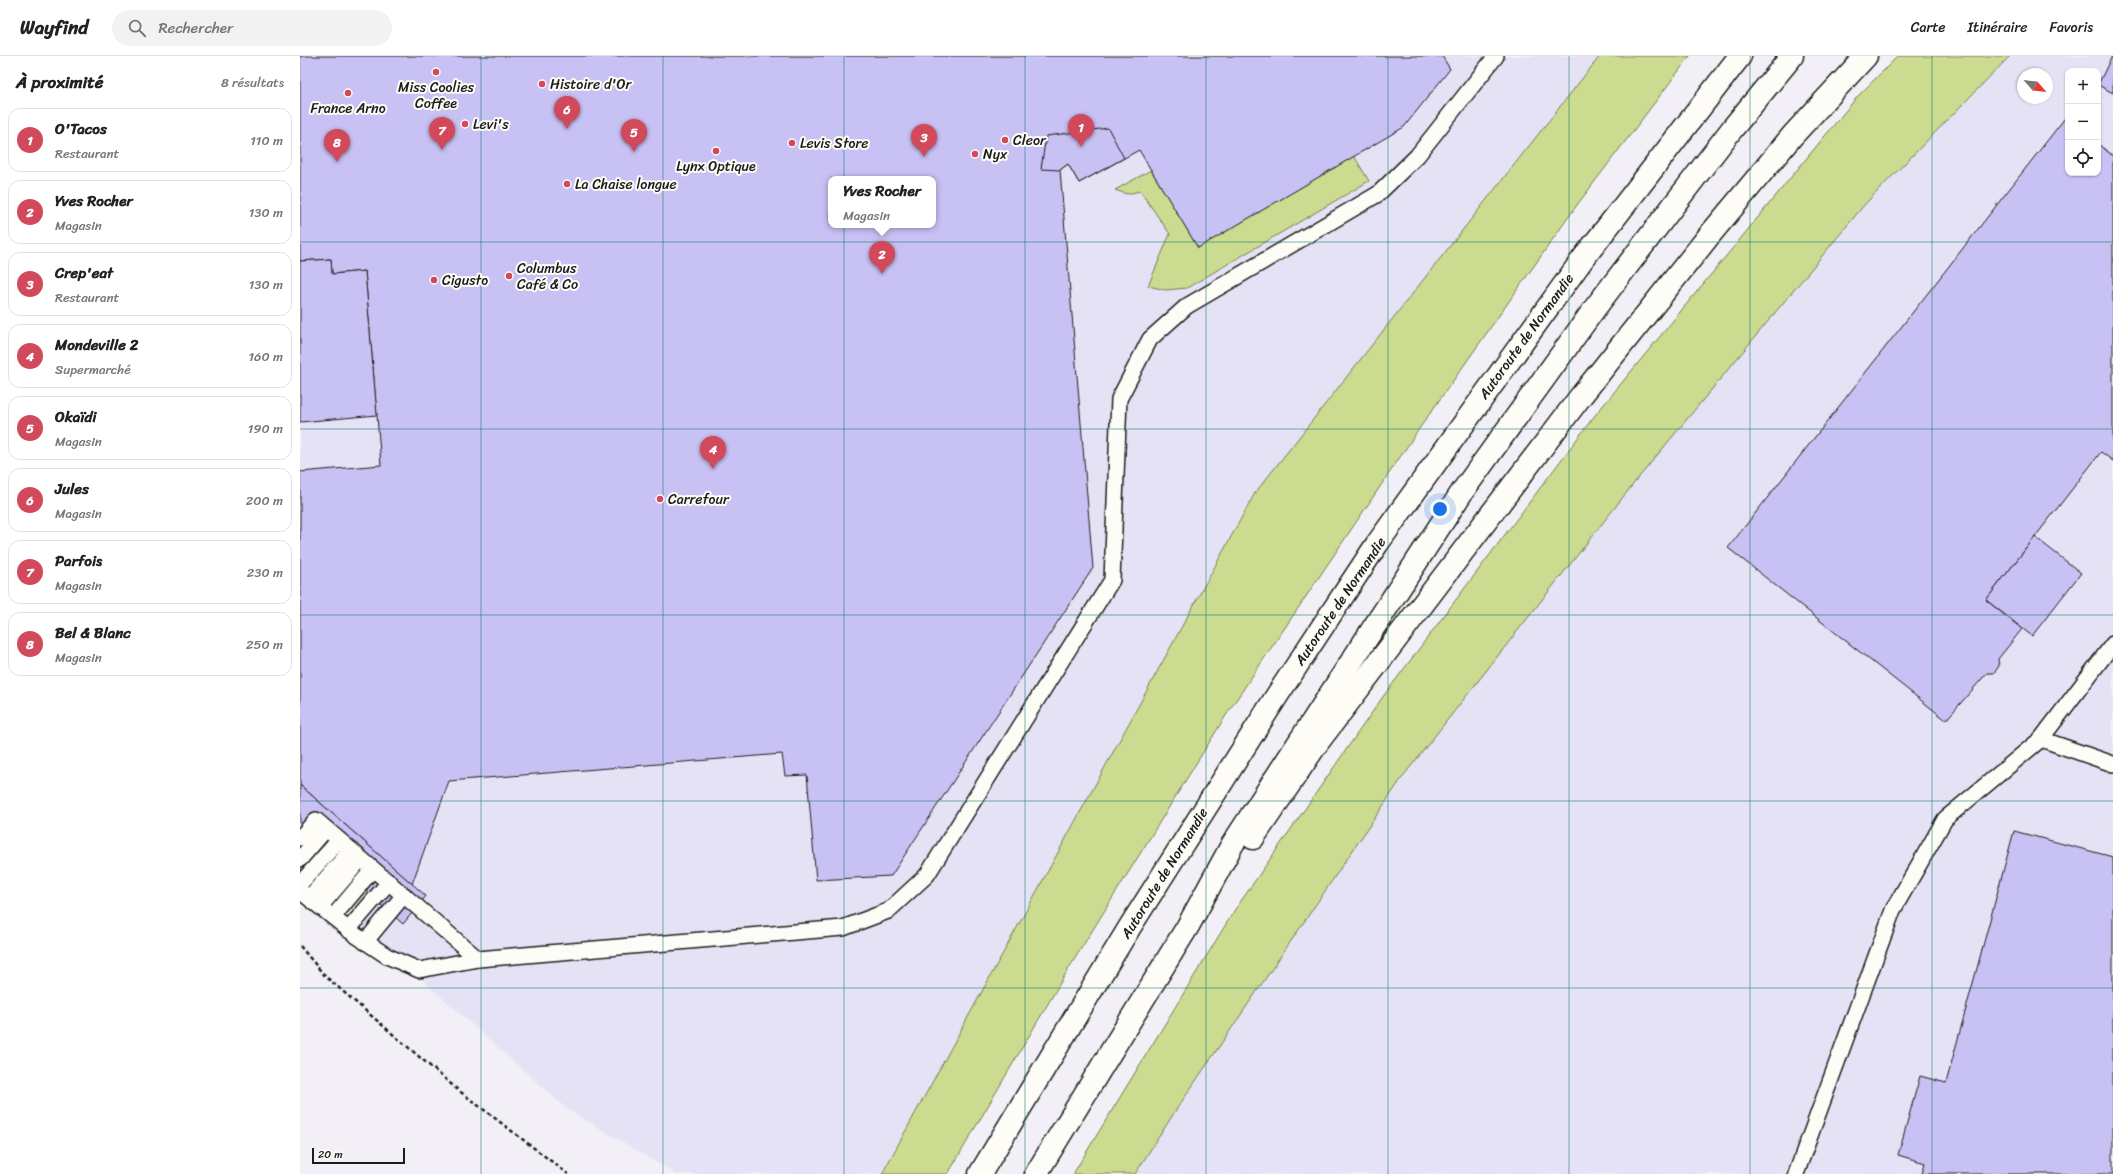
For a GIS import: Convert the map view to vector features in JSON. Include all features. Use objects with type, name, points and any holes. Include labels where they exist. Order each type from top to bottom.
[{"type":"highway","name":"Autoroute de Normandie","points":[[980,1174],[1135,919],[1278,694],[1377,544],[1582,260],[1740,56]]},
{"type":"highway","points":[[1036,1174],[1188,926],[1232,844],[1462,492],[1595,308],[1732,129],[1792,56]]},
{"type":"highway","points":[[1188,926],[1245,851],[1318,742],[1581,396],[1708,237],[1793,135],[1866,56]]},
{"type":"lane","points":[[356,855],[310,899],[365,942],[387,956],[419,970],[478,959],[842,928],[888,911],[927,875],[1112,580],[1119,399],[1150,339],[1187,306],[1378,194],[1417,156],[1496,56]]},
{"type":"lane","points":[[1796,1174],[1897,904],[1946,819],[2040,739],[2113,644]]},
{"type":"lane","points":[[2040,739],[2113,764]]},
{"type":"lane","points":[[300,838],[316,820],[478,959]]},
{"type":"lane","points":[[300,859],[326,829]]},
{"type":"lane","points":[[300,884],[339,840]]},
{"type":"lane","points":[[333,917],[373,869]]},
{"type":"lane","points":[[348,930],[389,882]]},
{"type":"lane","points":[[365,942],[404,895]]},
{"type":"path","points":[[300,946],[325,976],[452,1085],[568,1174]]},
{"type":"shaded area","points":[[300,56],[1600,56],[1255,493],[882,1174],[676,1174],[567,1109],[300,871]]},
{"type":"shaded area","points":[[2010,56],[2113,56],[2113,1174],[1135,1174],[1176,1110],[1404,775],[1635,482],[1865,204]]},
{"type":"green space","points":[[1600,56],[1690,56],[1577,205],[1419,429],[1230,709],[1069,968],[948,1174],[882,1174],[1255,493]]},
{"type":"green space","points":[[1898,56],[2010,56],[1865,204],[1635,482],[1404,775],[1176,1110],[1135,1174],[1073,1174],[1234,911],[1382,698],[1592,419],[1857,97]]},
{"type":"green space","points":[[1354,156],[1369,181],[1187,288],[1166,290],[1148,286],[1170,234],[1140,191],[1127,194],[1115,190],[1151,170],[1198,247]]},
{"type":"building","points":[[300,56],[1442,56],[1450,69],[1404,127],[1198,248],[1139,150],[1079,183],[1068,164],[1060,170],[1093,568],[891,876],[816,880],[807,775],[785,776],[782,754],[449,781],[412,884],[300,785],[300,472],[381,465],[365,271],[332,274],[331,259],[300,261]]},
{"type":"building","points":[[2113,56],[2113,93],[2101,87],[2101,79]]},
{"type":"building","points":[[2065,118],[2065,176],[2101,176],[2101,146],[2113,156],[2113,461],[2101,452],[1986,600],[2022,629],[1998,659],[1999,666],[1994,673],[1987,673],[1946,720],[1728,548]]},
{"type":"building","points":[[1108,128],[1124,158],[1079,183],[1068,164],[1060,170],[1041,169],[1046,136]]},
{"type":"building","points":[[331,259],[332,274],[365,271],[377,415],[300,422],[300,261]]},
{"type":"building","points":[[2035,537],[2081,573],[2032,636],[1986,600]]},
{"type":"building","points":[[300,785],[426,896],[403,924],[300,834]]},
{"type":"building","points":[[2014,831],[2113,857],[2113,1174],[1922,1174],[1925,1163],[1898,1155],[1920,1076],[1946,1083]]},
{"type":"place","name":"Miss Coolies Coffee","points":[[436,72]]},
{"type":"place","name":"Histoire d'Or","points":[[542,84]]},
{"type":"place","name":"France Arno","points":[[348,93]]},
{"type":"place","name":"Levi's","points":[[465,124]]},
{"type":"place","name":"Jules","points":[[567,129]]},
{"type":"place","name":"Cleor","points":[[1005,140]]},
{"type":"place","name":"Levis Store","points":[[792,143]]},
{"type":"place","name":"O'Tacos","points":[[1081,147]]},
{"type":"place","name":"Parfois","points":[[442,150]]},
{"type":"place","name":"Lynx Optique","points":[[716,151]]},
{"type":"place","name":"Okaïdi","points":[[634,152]]},
{"type":"place","name":"Nyx","points":[[975,154]]},
{"type":"place","name":"Crep'eat","points":[[924,157]]},
{"type":"place","name":"Bel & Blanc","points":[[337,162]]},
{"type":"place","name":"La Chaise longue","points":[[567,184]]},
{"type":"place","name":"Yves Rocher","points":[[882,274]]},
{"type":"place","name":"Columbus Café & Co","points":[[509,276]]},
{"type":"place","name":"Cigusto","points":[[434,280]]},
{"type":"place","name":"Mondeville 2","points":[[713,469]]},
{"type":"place","name":"Carrefour","points":[[660,499]]}]
